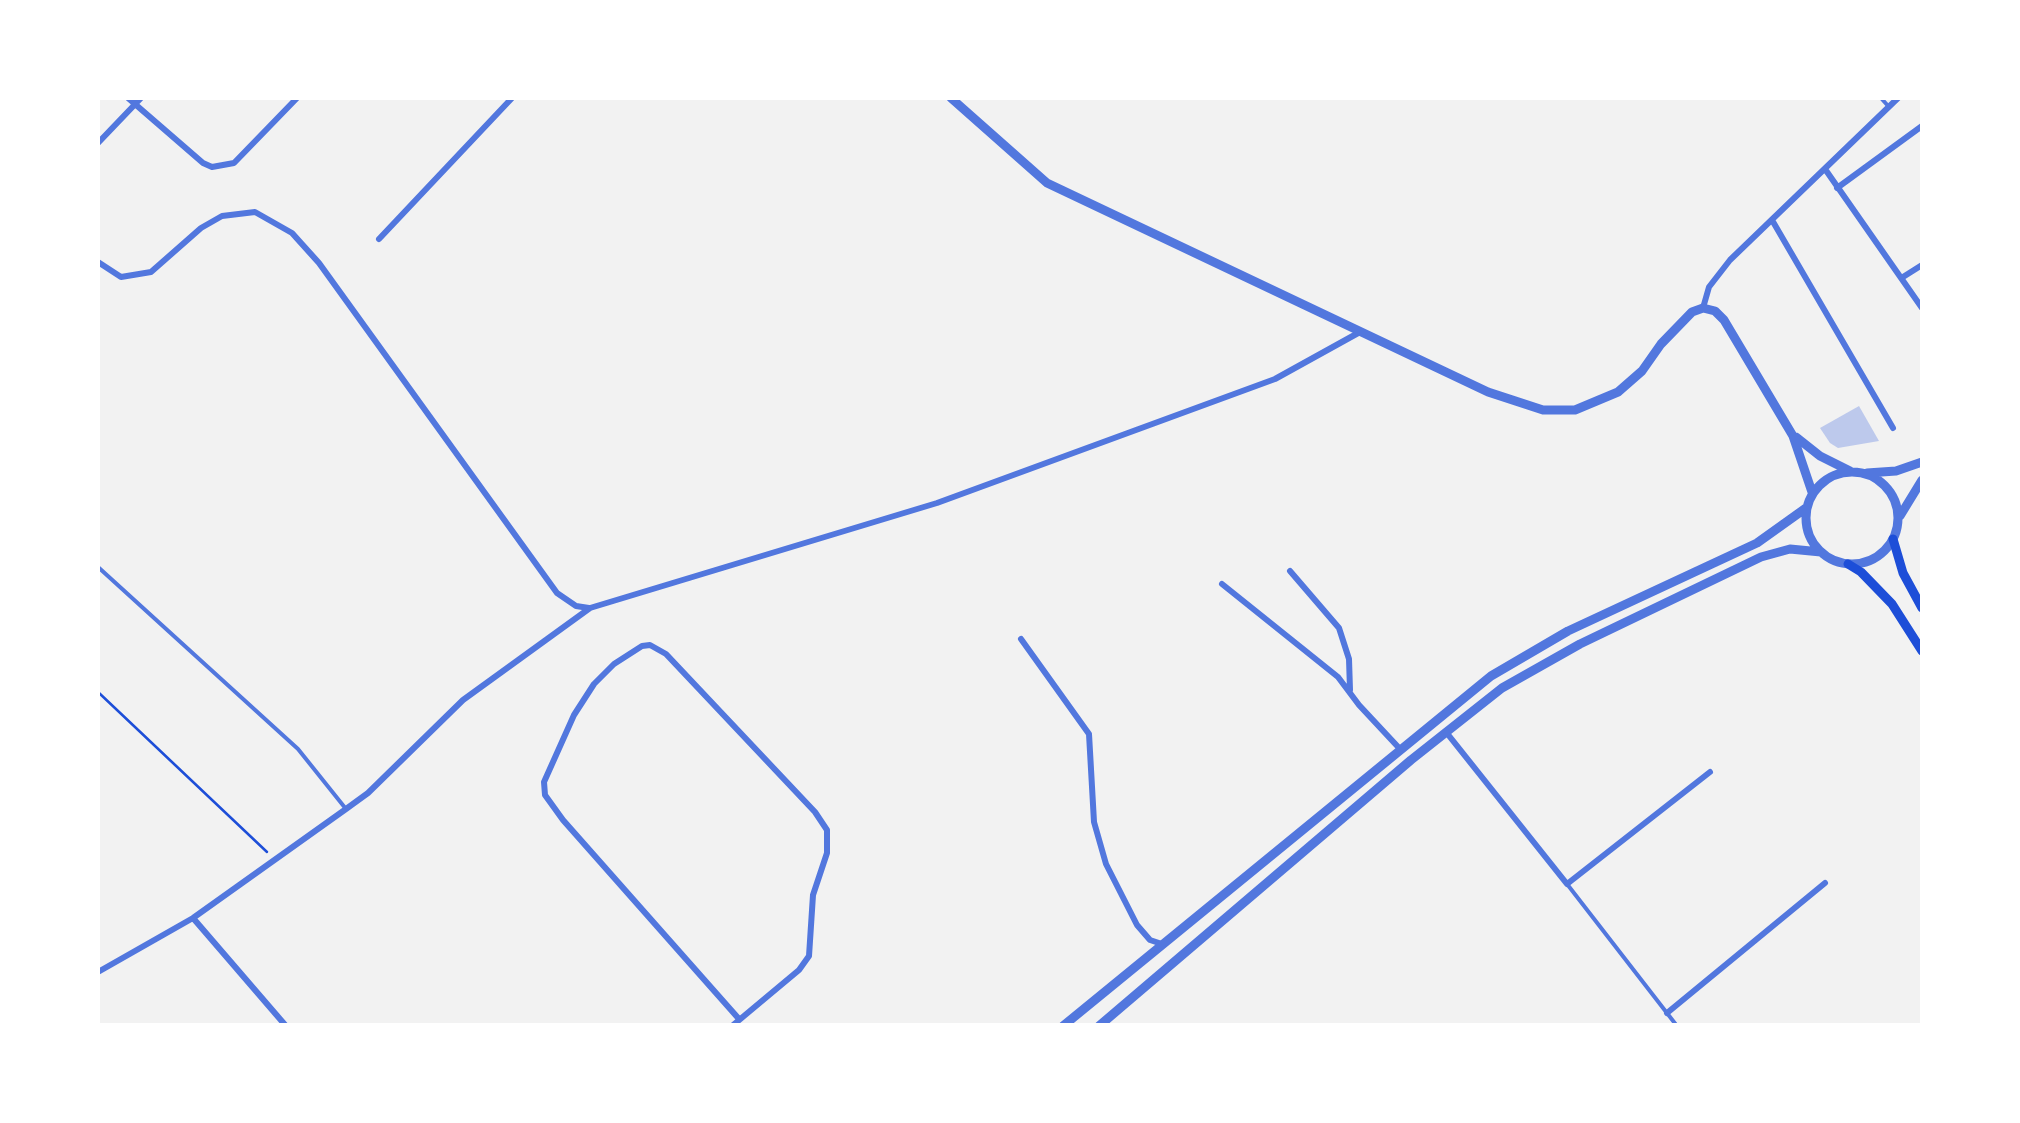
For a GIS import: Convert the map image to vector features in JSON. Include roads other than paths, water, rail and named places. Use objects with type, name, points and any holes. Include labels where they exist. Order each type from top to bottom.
[{"type":"main road","points":[[1893,539],[1903,573],[1922,608]]},
{"type":"main road","points":[[1848,564],[1892,604],[1922,651]]},
{"type":"street","points":[[98,143],[131,101],[141,98]]},
{"type":"street","points":[[131,101],[212,167],[234,163],[298,98]]},
{"type":"street","points":[[378,239],[512,98]]},
{"type":"street","points":[[951,98],[1047,183],[1488,392],[1543,410],[1575,410],[1618,392],[1642,372],[1688,315],[1703,308],[1715,311],[1794,436],[1812,492]]},
{"type":"street","points":[[1703,308],[1714,277],[1898,98]]},
{"type":"street","points":[[1837,188],[1922,126]]},
{"type":"street","points":[[1825,169],[1922,308]]},
{"type":"street","points":[[98,262],[121,277],[151,272],[201,228],[222,216],[256,212],[292,233],[319,263],[557,593],[576,606],[590,608]]},
{"type":"street","points":[[1772,220],[1893,428]]},
{"type":"street","points":[[1903,277],[1922,265]]},
{"type":"street","points":[[98,972],[193,918],[368,794],[463,700],[590,608],[937,503],[1275,379],[1360,332]]},
{"type":"street","points":[[1794,436],[1820,456],[1850,471],[1896,470],[1922,462]]},
{"type":"street","points":[[1820,552],[1809,537],[1806,508],[1812,492],[1836,474],[1850,471]]},
{"type":"street","points":[[1864,473],[1892,495],[1898,519]]},
{"type":"street","points":[[1099,1026],[1477,705],[1554,657],[1775,552],[1820,552],[1848,564],[1874,559],[1893,539],[1898,519],[1922,480]]},
{"type":"street","points":[[1064,1026],[1467,694],[1568,631],[1739,552],[1806,508]]},
{"type":"street","points":[[1290,571],[1340,628],[1349,659],[1350,691]]},
{"type":"street","points":[[1222,584],[1338,677],[1400,749]]},
{"type":"street","points":[[1021,639],[1089,734],[1094,822],[1106,864],[1137,925],[1150,940],[1162,944]]},
{"type":"street","points":[[650,645],[666,654],[815,812],[827,830],[827,854],[813,894],[809,922],[809,956],[799,970],[735,1022],[545,794],[544,782],[574,715],[594,684],[614,664],[642,646],[650,645]]},
{"type":"street","points":[[1446,731],[1567,884],[1710,772]]},
{"type":"street","points":[[1666,1013],[1825,883]]},
{"type":"street","points":[[193,918],[286,1026]]},
{"type":"street","points":[[1146,956],[1160,966],[1170,967]]},
{"type":"lane","points":[[1881,98],[1889,106]]},
{"type":"lane","points":[[98,567],[298,749],[346,810]]},
{"type":"lane","points":[[1567,884],[1676,1026]]}]
